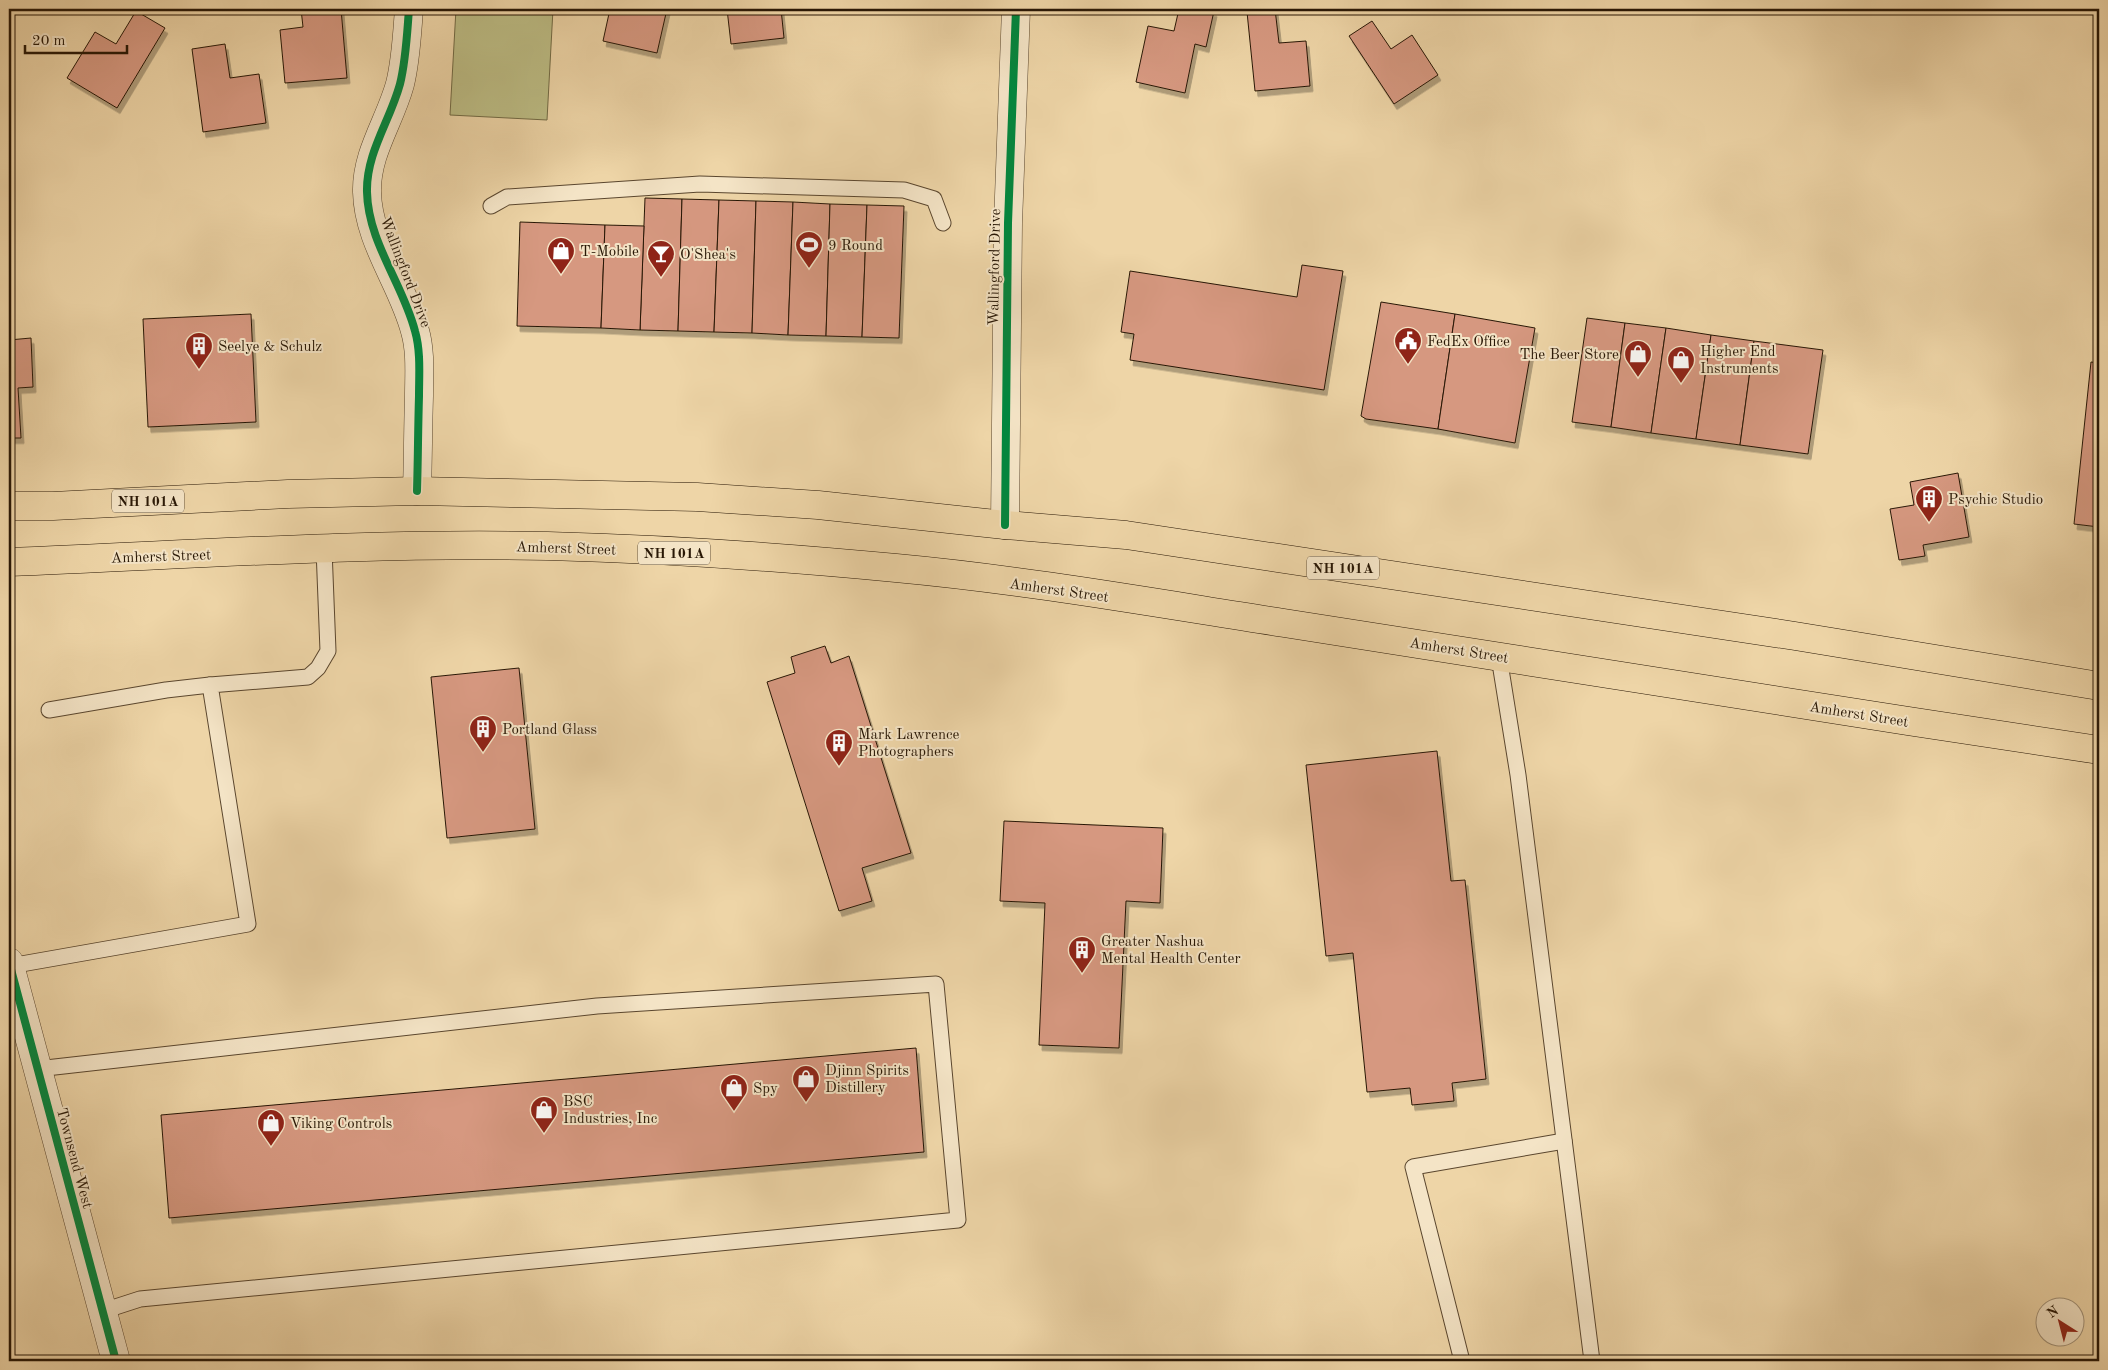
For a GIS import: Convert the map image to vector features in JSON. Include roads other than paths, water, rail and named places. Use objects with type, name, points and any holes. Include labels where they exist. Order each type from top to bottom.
[{"type":"highway","name":"NH 101A","points":[[9,506],[53,506],[288,494],[417,491],[714,498],[818,505],[1005,525],[1126,535],[1786,635],[2099,686]]},
{"type":"highway","name":"Amherst Street","points":[[9,562],[324,549],[550,546],[710,554],[900,568],[1167,605],[1868,716],[2099,750]]},
{"type":"street","name":"Wallingford Drive","points":[[409,9],[400,83],[373,152],[368,172],[367,192],[369,214],[379,242],[399,286],[416,334],[419,360],[417,491]]},
{"type":"street","name":"Wallingford Drive","points":[[1005,525],[1008,223],[1016,9]]},
{"type":"street","name":"Townsend West","points":[[9,964],[116,1361]]},
{"type":"lane","points":[[492,206],[507,197],[700,184],[904,190],[934,199],[943,224]]},
{"type":"lane","points":[[49,710],[166,690],[308,677],[318,668],[328,651],[324,549]]},
{"type":"lane","points":[[1499,657],[1518,775],[1592,1361]]},
{"type":"lane","points":[[9,964],[248,924],[210,686]]},
{"type":"lane","points":[[37,1069],[597,1006],[936,984],[958,1220],[140,1299],[103,1311]]},
{"type":"lane","points":[[1462,1361],[1413,1167],[1564,1141]]},
{"type":"place","name":"9 Round","points":[[809,269]]},
{"type":"place","name":"T-Mobile","points":[[561,275]]},
{"type":"place","name":"O'Shea's","points":[[661,278]]},
{"type":"place","name":"FedEx Office","points":[[1408,365]]},
{"type":"place","name":"Seelye & Schulz","points":[[199,370]]},
{"type":"place","name":"The Beer Store","points":[[1638,378]]},
{"type":"place","name":"Higher End Instruments","points":[[1681,384]]},
{"type":"place","name":"Psychic Studio","points":[[1929,523]]},
{"type":"place","name":"Portland Glass","points":[[483,753]]},
{"type":"place","name":"Mark Lawrence Photographers","points":[[839,767]]},
{"type":"place","name":"Greater Nashua Mental Health Center","points":[[1082,974]]},
{"type":"place","name":"Djinn Spirits Distillery","points":[[806,1103]]},
{"type":"place","name":"Spy","points":[[734,1112]]},
{"type":"place","name":"BSC Industries, Inc","points":[[544,1134]]},
{"type":"place","name":"Viking Controls","points":[[271,1147]]}]
